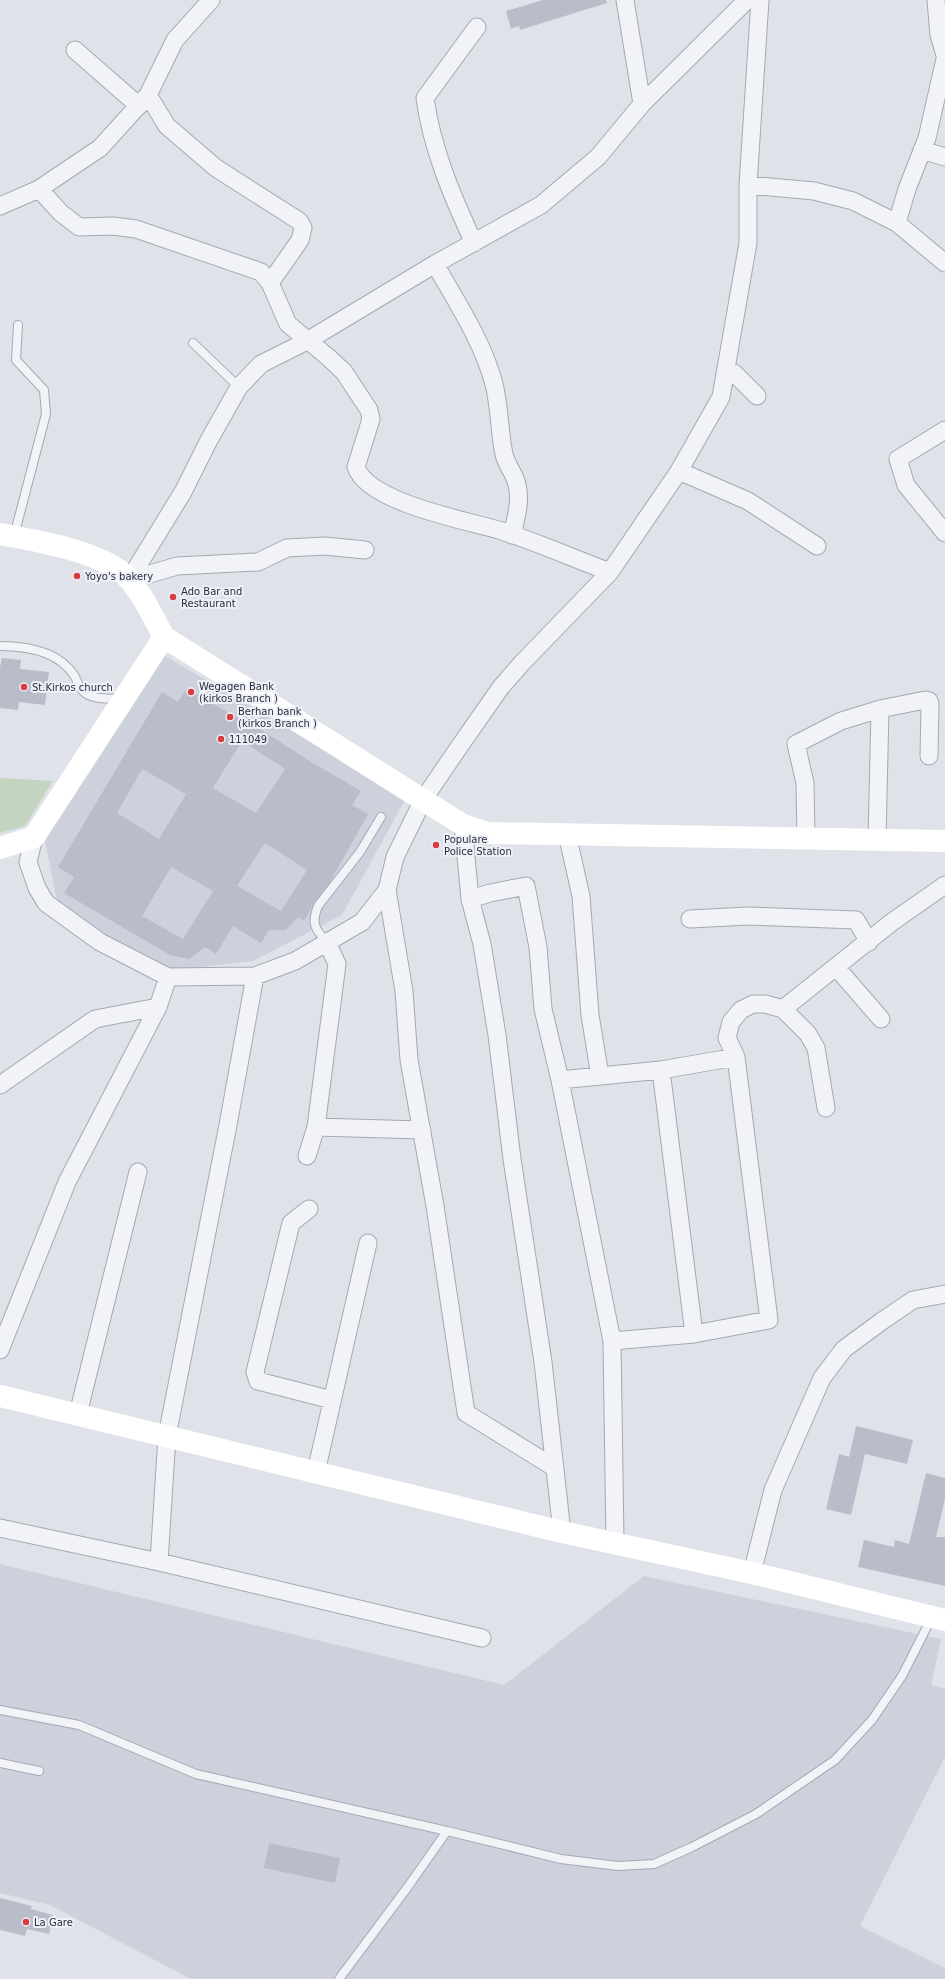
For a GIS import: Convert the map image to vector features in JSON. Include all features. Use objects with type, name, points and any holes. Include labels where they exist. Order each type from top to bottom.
[{"type":"street","points":[[0,206],[39,189],[100,148],[143,100],[175,40],[211,0]]},
{"type":"street","points":[[625,0],[642,104]]},
{"type":"street","points":[[129,580],[183,492],[209,440],[239,387],[261,364],[307,341],[436,264],[540,205],[598,157],[642,104],[747,0]]},
{"type":"street","points":[[555,1468],[466,1413],[422,1130],[409,1060],[404,991],[388,890],[395,857],[423,800],[501,687],[610,572],[679,471],[721,397],[748,243],[748,185],[760,0]]},
{"type":"street","points":[[936,0],[939,35],[945,55]]},
{"type":"street","points":[[474,243],[452,197],[429,125],[425,98],[477,27]]},
{"type":"street","points":[[75,50],[143,100],[168,126],[216,168],[299,220],[303,228],[300,240],[270,283]]},
{"type":"street","points":[[897,222],[907,189],[926,138],[945,59]]},
{"type":"street","points":[[922,150],[945,157]]},
{"type":"street","points":[[748,185],[814,191],[853,201],[897,222],[945,263]]},
{"type":"street","points":[[39,189],[61,213],[79,227],[114,226],[136,229],[261,272],[270,283],[288,324],[307,341],[328,356],[344,372],[369,410],[371,419],[356,467],[358,475],[379,491],[436,514],[512,535],[610,572]]},
{"type":"street","points":[[436,264],[486,356],[494,384],[500,407],[500,433],[504,456],[516,481],[520,500],[512,535]]},
{"type":"street","points":[[726,372],[734,373],[757,396]]},
{"type":"street","points":[[945,430],[898,459],[906,485],[945,533]]},
{"type":"street","points":[[679,471],[748,501],[817,546]]},
{"type":"street","points":[[7,535],[72,549],[120,571],[129,580],[164,637],[463,825],[487,833],[945,841]]},
{"type":"street","points":[[129,580],[177,566],[258,562],[287,548],[325,546],[365,550]]},
{"type":"street","points":[[164,637],[34,837],[28,862],[38,888],[46,903],[100,942],[168,977],[255,976],[295,961],[362,922],[388,890]]},
{"type":"street","points":[[806,838],[805,783],[796,744],[841,721],[880,709],[925,700],[930,702],[929,756]]},
{"type":"street","points":[[877,840],[880,709]]},
{"type":"street","points":[[463,825],[470,899],[482,944],[497,1035],[513,1167],[543,1362],[562,1532]]},
{"type":"street","points":[[567,834],[581,896],[590,1015],[600,1076]]},
{"type":"street","points":[[0,848],[34,837]]},
{"type":"street","points":[[470,899],[490,893],[526,886],[538,947],[543,1009],[560,1080],[612,1341],[615,1542]]},
{"type":"street","points":[[784,1009],[892,922],[945,886]]},
{"type":"street","points":[[690,919],[748,916],[856,920],[868,942]]},
{"type":"street","points":[[307,1156],[316,1128],[337,964],[327,942]]},
{"type":"street","points":[[836,967],[881,1019]]},
{"type":"street","points":[[159,1562],[167,1436],[228,1125],[255,976]]},
{"type":"street","points":[[0,1350],[67,1182],[158,1007],[168,977]]},
{"type":"street","points":[[612,1341],[694,1334],[769,1320],[736,1057],[727,1038],[731,1022],[741,1010],[752,1004],[765,1004],[784,1009],[808,1034],[816,1048],[826,1108]]},
{"type":"street","points":[[0,1085],[95,1019],[158,1007]]},
{"type":"street","points":[[560,1080],[661,1070],[736,1057]]},
{"type":"street","points":[[661,1070],[694,1334]]},
{"type":"street","points":[[316,1128],[422,1130]]},
{"type":"street","points":[[78,1414],[138,1172]]},
{"type":"street","points":[[309,1209],[291,1223],[255,1372],[258,1381],[332,1400]]},
{"type":"street","points":[[316,1472],[368,1243]]},
{"type":"street","points":[[752,1573],[773,1490],[822,1378],[844,1349],[882,1321],[913,1300],[945,1294]]},
{"type":"street","points":[[0,1396],[562,1532],[615,1542],[752,1573],[938,1618]]},
{"type":"street","points":[[0,1528],[159,1562],[482,1638]]},
{"type":"lane","points":[[7,535],[46,414],[44,390],[16,360],[18,325]]},
{"type":"lane","points":[[193,343],[239,387]]},
{"type":"lane","points":[[0,646],[21,646],[48,654],[61,662],[74,675],[80,688],[85,693],[95,698],[123,699]]},
{"type":"lane","points":[[327,942],[316,932],[314,916],[318,906],[360,852],[381,817]]},
{"type":"lane","points":[[0,1710],[79,1725],[196,1774],[561,1859],[618,1866],[654,1864],[692,1847],[756,1814],[835,1760],[872,1720],[902,1676],[938,1618]]},
{"type":"lane","points":[[0,1763],[39,1771]]},
{"type":"lane","points":[[338,1979],[407,1888],[447,1832]]},
{"type":"shaded area","points":[[160,653],[406,798],[342,915],[253,961],[164,971],[58,906],[43,831]]},
{"type":"shaded area","points":[[0,1564],[504,1685],[644,1576],[941,1639],[931,1685],[945,1689],[945,1757],[860,1926],[945,1968],[945,1979],[191,1979],[50,1905],[0,1893]]},
{"type":"green space","points":[[0,778],[53,781],[25,826],[0,833]]},
{"type":"building","points":[[543,0],[606,0],[607,3],[520,30],[519,26],[511,29],[506,11]]},
{"type":"building","name":"St.Kirkos church","points":[[2,658],[21,660],[20,669],[49,672],[45,705],[19,702],[18,710],[0,708],[0,667]]},
{"type":"building","points":[[186,689],[251,725],[252,724],[313,763],[361,791],[352,805],[368,814],[330,882],[314,903],[304,921],[298,917],[286,930],[269,930],[261,943],[233,926],[216,954],[205,947],[189,959],[170,955],[64,893],[74,877],[58,867],[162,692],[178,702]],"holes":[[[242,741],[285,769],[256,813],[213,788]],[[142,769],[186,794],[159,839],[117,813]],[[265,843],[307,870],[281,911],[237,886]],[[171,867],[213,891],[183,939],[142,916]]]},
{"type":"building","points":[[856,1426],[913,1440],[907,1464],[865,1454],[851,1515],[826,1509],[839,1454],[849,1457]]},
{"type":"building","points":[[926,1473],[945,1478],[945,1499],[936,1537],[945,1537],[945,1586],[858,1567],[864,1540],[894,1547],[895,1540],[909,1544]]},
{"type":"building","points":[[269,1843],[340,1858],[335,1883],[264,1868]]},
{"type":"building","name":"La Gare","points":[[0,1898],[32,1906],[31,1909],[53,1915],[49,1934],[27,1929],[25,1936],[0,1930]]},
{"type":"place","name":"Yoyo's bakery","points":[[77,576]]},
{"type":"place","name":"Ado Bar and Restaurant","points":[[173,597]]},
{"type":"place","name":"St.Kirkos church","points":[[24,687]]},
{"type":"place","name":"Wegagen Bank (kirkos Branch )","points":[[191,692]]},
{"type":"place","name":"Berhan bank (kirkos Branch )","points":[[230,717]]},
{"type":"place","name":"111049","points":[[221,739]]},
{"type":"place","name":"Populare Police Station","points":[[436,845]]},
{"type":"place","name":"La Gare","points":[[26,1922]]}]
